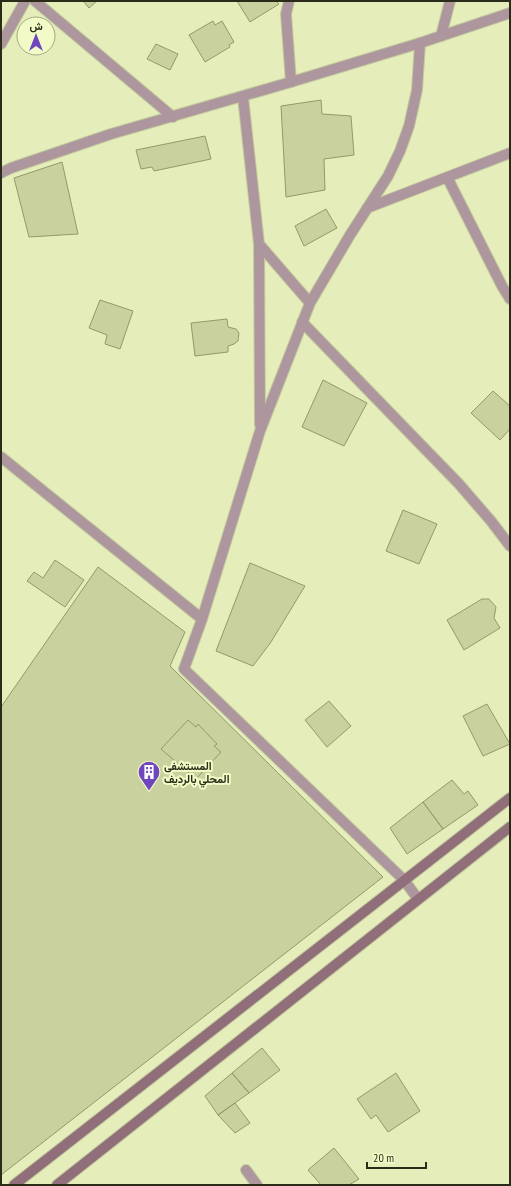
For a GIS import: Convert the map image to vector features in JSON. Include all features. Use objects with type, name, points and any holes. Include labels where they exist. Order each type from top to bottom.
[{"type":"main road","points":[[14,1185],[510,798]]},
{"type":"main road","points":[[57,1185],[510,827]]},
{"type":"street","points":[[1,44],[25,1]]},
{"type":"street","points":[[35,1],[173,117]]},
{"type":"street","points":[[289,1],[286,14],[290,82]]},
{"type":"street","points":[[440,36],[450,1]]},
{"type":"street","points":[[1,173],[11,168],[112,134],[243,97],[420,43],[510,13]]},
{"type":"street","points":[[418,899],[404,880],[184,669],[202,619],[260,431],[302,322],[310,303],[350,235],[388,176],[400,151],[409,126],[418,90],[420,43]]},
{"type":"street","points":[[243,97],[259,244],[260,431]]},
{"type":"street","points":[[367,208],[510,153]]},
{"type":"street","points":[[447,177],[510,299]]},
{"type":"street","points":[[259,244],[310,303]]},
{"type":"street","points":[[302,322],[459,484],[491,521],[510,546]]},
{"type":"street","points":[[1,457],[202,619]]},
{"type":"street","points":[[246,1170],[257,1185]]},
{"type":"building","points":[[83,1],[97,1],[89,8]]},
{"type":"building","points":[[237,1],[276,1],[279,4],[250,22]]},
{"type":"building","points":[[213,21],[215,25],[222,21],[234,42],[229,45],[230,47],[205,62],[189,35]]},
{"type":"building","points":[[156,44],[178,54],[170,70],[147,59]]},
{"type":"building","points":[[321,100],[322,114],[351,116],[354,155],[324,159],[325,190],[286,197],[281,106]]},
{"type":"building","points":[[205,136],[211,159],[154,171],[152,167],[141,169],[136,150]]},
{"type":"building","points":[[62,162],[78,234],[29,237],[14,178]]},
{"type":"building","points":[[326,209],[337,228],[304,246],[295,226]]},
{"type":"building","points":[[100,300],[133,311],[120,349],[105,344],[107,335],[89,328]]},
{"type":"building","points":[[227,319],[228,327],[236,329],[239,333],[238,341],[228,346],[228,352],[195,356],[191,323]]},
{"type":"building","points":[[323,380],[367,403],[344,446],[302,427]]},
{"type":"building","points":[[493,391],[510,406],[510,429],[500,440],[471,413]]},
{"type":"building","points":[[403,510],[437,524],[419,564],[386,551]]},
{"type":"building","points":[[55,560],[84,580],[65,607],[27,581],[34,572],[43,578]]},
{"type":"building","points":[[250,563],[305,586],[271,642],[253,666],[216,651]]},
{"type":"building","name":"المستشفى المحلي بالرديف","points":[[98,567],[185,632],[170,666],[383,877],[1,1175],[1,707]]},
{"type":"building","points":[[482,599],[489,599],[496,607],[494,618],[500,628],[464,650],[447,620]]},
{"type":"building","points":[[329,701],[351,726],[327,747],[305,720]]},
{"type":"building","points":[[487,704],[510,744],[483,756],[463,716]]},
{"type":"building","points":[[188,720],[196,727],[198,724],[217,744],[214,746],[221,752],[196,779],[161,749]]},
{"type":"building","points":[[452,780],[464,794],[468,791],[478,805],[443,829],[423,802]]},
{"type":"building","points":[[423,802],[443,829],[407,854],[390,828]]},
{"type":"building","points":[[262,1048],[280,1070],[249,1093],[232,1073]]},
{"type":"building","points":[[232,1073],[249,1093],[218,1115],[205,1096]]},
{"type":"building","points":[[396,1073],[420,1111],[388,1132],[376,1115],[371,1119],[357,1099]]},
{"type":"building","points":[[235,1103],[250,1123],[235,1133],[218,1115]]},
{"type":"building","points":[[334,1148],[359,1179],[349,1185],[321,1185],[308,1170]]},
{"type":"place","name":"المستشفى المحلي بالرديف","points":[[149,792]]}]
